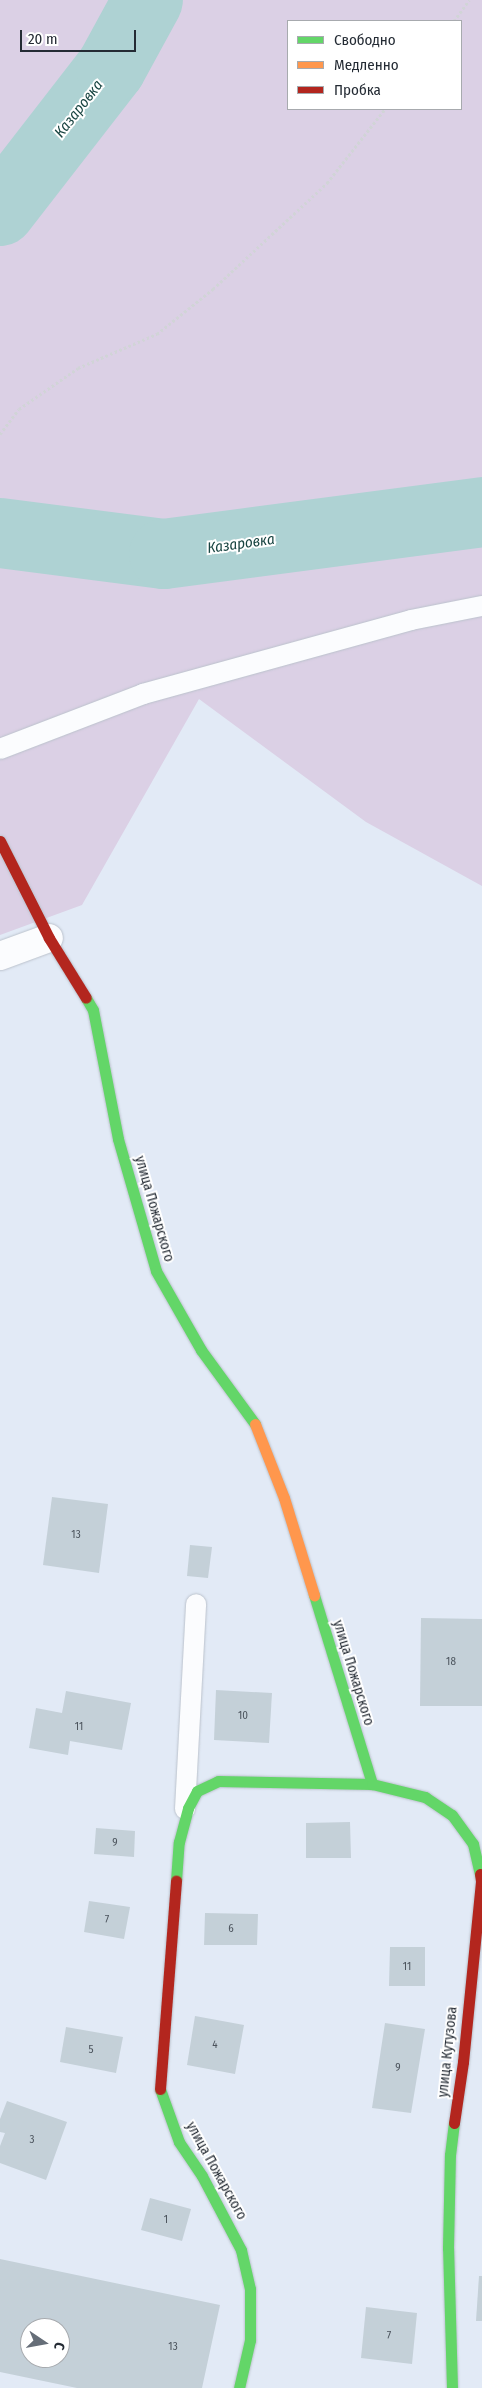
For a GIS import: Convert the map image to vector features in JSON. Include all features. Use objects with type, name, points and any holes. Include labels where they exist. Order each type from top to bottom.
[{"type":"street","name":"улица Пожарского","points":[[0,841],[49,938],[93,1010],[118,1139],[156,1271],[201,1350],[256,1425],[284,1498],[372,1784],[218,1781],[197,1791],[188,1808],[179,1842],[159,2087],[179,2142],[202,2176],[241,2250],[250,2289],[250,2340],[239,2388]]},
{"type":"street","points":[[0,956],[49,938]]},
{"type":"street","name":"улица Кутузова","points":[[372,1784],[425,1797],[452,1814],[473,1844],[481,1881],[463,2062],[450,2155],[448,2248],[452,2388]]},
{"type":"lane","points":[[0,749],[143,694],[411,620],[482,606]]},
{"type":"lane","points":[[184,1825],[196,1604]]},
{"type":"path","points":[[455,20],[469,0]]},
{"type":"path","points":[[0,434],[19,409],[78,368],[157,334],[213,289],[328,183],[384,110]]},
{"type":"shaded area","points":[[0,0],[482,0],[482,886],[366,822],[199,699],[82,905],[0,935]]},
{"type":"building","points":[[52,1497],[108,1504],[99,1573],[43,1565]]},
{"type":"building","points":[[190,1545],[212,1547],[208,1578],[187,1576]]},
{"type":"building","points":[[421,1618],[482,1619],[482,1706],[420,1706]]},
{"type":"building","points":[[216,1690],[272,1693],[269,1743],[214,1740]]},
{"type":"building","points":[[66,1691],[131,1703],[122,1750],[70,1741],[68,1755],[29,1748],[36,1708],[62,1713]]},
{"type":"building","points":[[350,1822],[351,1858],[306,1858],[306,1823]]},
{"type":"building","points":[[96,1828],[135,1831],[134,1857],[94,1854]]},
{"type":"building","points":[[89,1901],[130,1907],[124,1939],[84,1932]]},
{"type":"building","points":[[205,1913],[258,1914],[257,1945],[204,1945]]},
{"type":"building","points":[[390,1947],[425,1947],[425,1986],[389,1986]]},
{"type":"building","points":[[195,2016],[244,2025],[235,2074],[187,2065]]},
{"type":"building","points":[[385,2023],[425,2029],[411,2113],[372,2108]]},
{"type":"building","points":[[66,2027],[123,2037],[116,2073],[60,2062]]},
{"type":"building","points":[[7,2101],[67,2122],[46,2180],[0,2163],[0,2146],[5,2133],[0,2132],[0,2119]]},
{"type":"building","points":[[150,2198],[191,2209],[182,2241],[141,2230]]},
{"type":"building","points":[[0,2259],[220,2305],[202,2388],[77,2388],[0,2372]]},
{"type":"building","points":[[479,2276],[482,2276],[482,2321],[476,2321]]},
{"type":"building","points":[[366,2307],[417,2313],[412,2364],[361,2358]]},
{"type":"waterway","name":"Казаровка","points":[[0,211],[111,68],[148,0]]},
{"type":"waterway","name":"Казаровка","points":[[0,533],[164,554],[482,512]]},
{"type":"traffic: fast","points":[[86,998],[93,1010],[118,1139],[156,1271],[201,1350],[255,1424]]},
{"type":"traffic: fast","points":[[314,1595],[372,1784]]},
{"type":"traffic: fast","points":[[176,1881],[179,1842],[188,1808],[197,1791],[218,1781],[372,1784],[425,1797],[452,1815],[473,1844],[480,1874]]},
{"type":"traffic: fast","points":[[160,2089],[179,2142],[202,2176],[241,2250],[250,2289],[250,2340],[239,2388]]},
{"type":"traffic: fast","points":[[452,2388],[448,2248],[450,2155],[454,2123]]},
{"type":"traffic: slow","points":[[255,1424],[284,1498],[314,1595]]},
{"type":"traffic: jam","points":[[0,841],[49,938],[86,998]]},
{"type":"traffic: jam","points":[[454,2123],[463,2062],[481,1881],[480,1874]]},
{"type":"traffic: jam","points":[[160,2089],[176,1881]]}]
